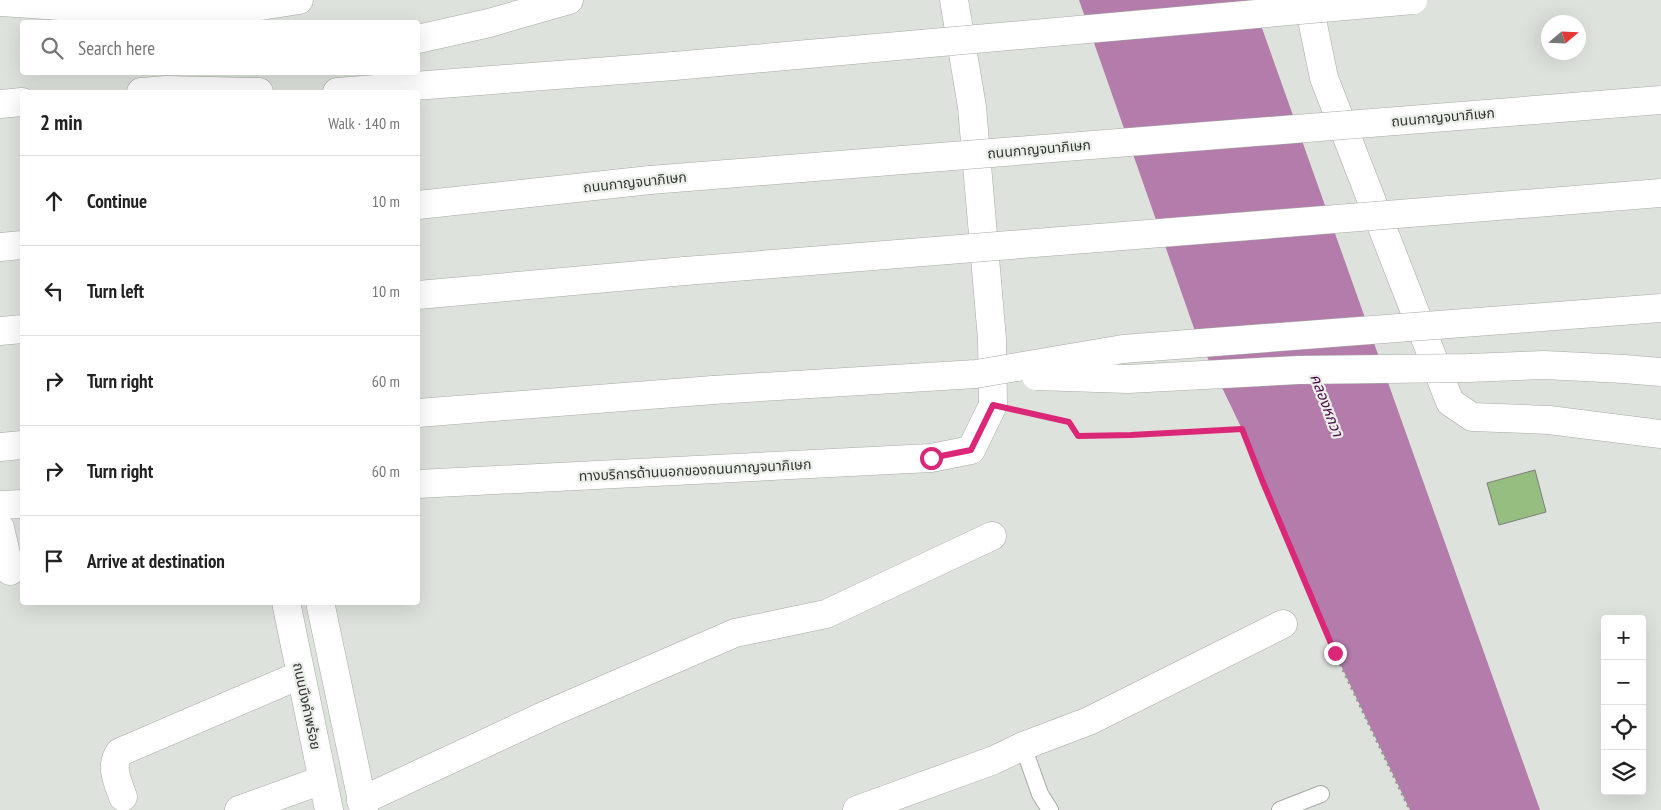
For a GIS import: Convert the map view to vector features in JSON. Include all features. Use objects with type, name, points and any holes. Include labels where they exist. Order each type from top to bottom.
[{"type":"main road","points":[[0,2],[248,8],[299,0]]},
{"type":"main road","points":[[420,39],[489,23],[569,0]]},
{"type":"main road","points":[[954,0],[972,107],[992,338],[993,405]]},
{"type":"main road","points":[[1308,0],[1324,78],[1450,402],[1472,417],[1549,420],[1661,434]]},
{"type":"main road","points":[[363,90],[674,66],[1413,0]]},
{"type":"main road","points":[[158,90],[239,75]]},
{"type":"main road","name":"ถนนกาญจนาภิเษก","points":[[420,205],[650,180],[1661,100]]},
{"type":"main road","points":[[0,104],[20,102]]},
{"type":"main road","points":[[420,294],[1661,193]]},
{"type":"main road","points":[[0,247],[20,245]]},
{"type":"main road","points":[[976,374],[1123,349],[1661,308]]},
{"type":"main road","points":[[0,331],[20,329]]},
{"type":"main road","points":[[420,414],[713,390],[976,374],[1128,379],[1298,370],[1544,365],[1661,372]]},
{"type":"main road","name":"ทางบริการด้านนอกของถนนกาญจนาภิเษก","points":[[420,484],[931,458],[971,450],[993,405]]},
{"type":"main road","points":[[0,446],[20,445]]},
{"type":"main road","points":[[0,505],[20,504]]},
{"type":"main road","points":[[0,528],[10,570]]},
{"type":"main road","points":[[321,605],[362,805],[550,713],[735,633],[826,614],[992,536]]},
{"type":"main road","name":"ถนนบึงคำพร้อย","points":[[287,605],[329,810]]},
{"type":"main road","points":[[857,810],[994,760],[1023,746],[1089,721],[1283,624]]},
{"type":"main road","points":[[123,796],[114,768],[115,761],[120,752],[300,675]]},
{"type":"main road","points":[[239,810],[322,780]]},
{"type":"lane","points":[[1023,746],[1040,794],[1050,810]]},
{"type":"lane","points":[[1280,810],[1321,794]]},
{"type":"path","points":[[993,405],[1069,422],[1078,436],[1242,429],[1335,653],[1410,810]]},
{"type":"water","name":"คลองหกวา","points":[[1079,0],[1252,0],[1540,810],[1410,810],[1335,653],[1242,429],[1196,334]]},
{"type":"building","points":[[1535,470],[1546,512],[1499,525],[1487,483]]},
{"type":"route","points":[[931,458],[971,450],[993,405],[1069,422],[1078,436],[1242,429],[1335,653]]}]
